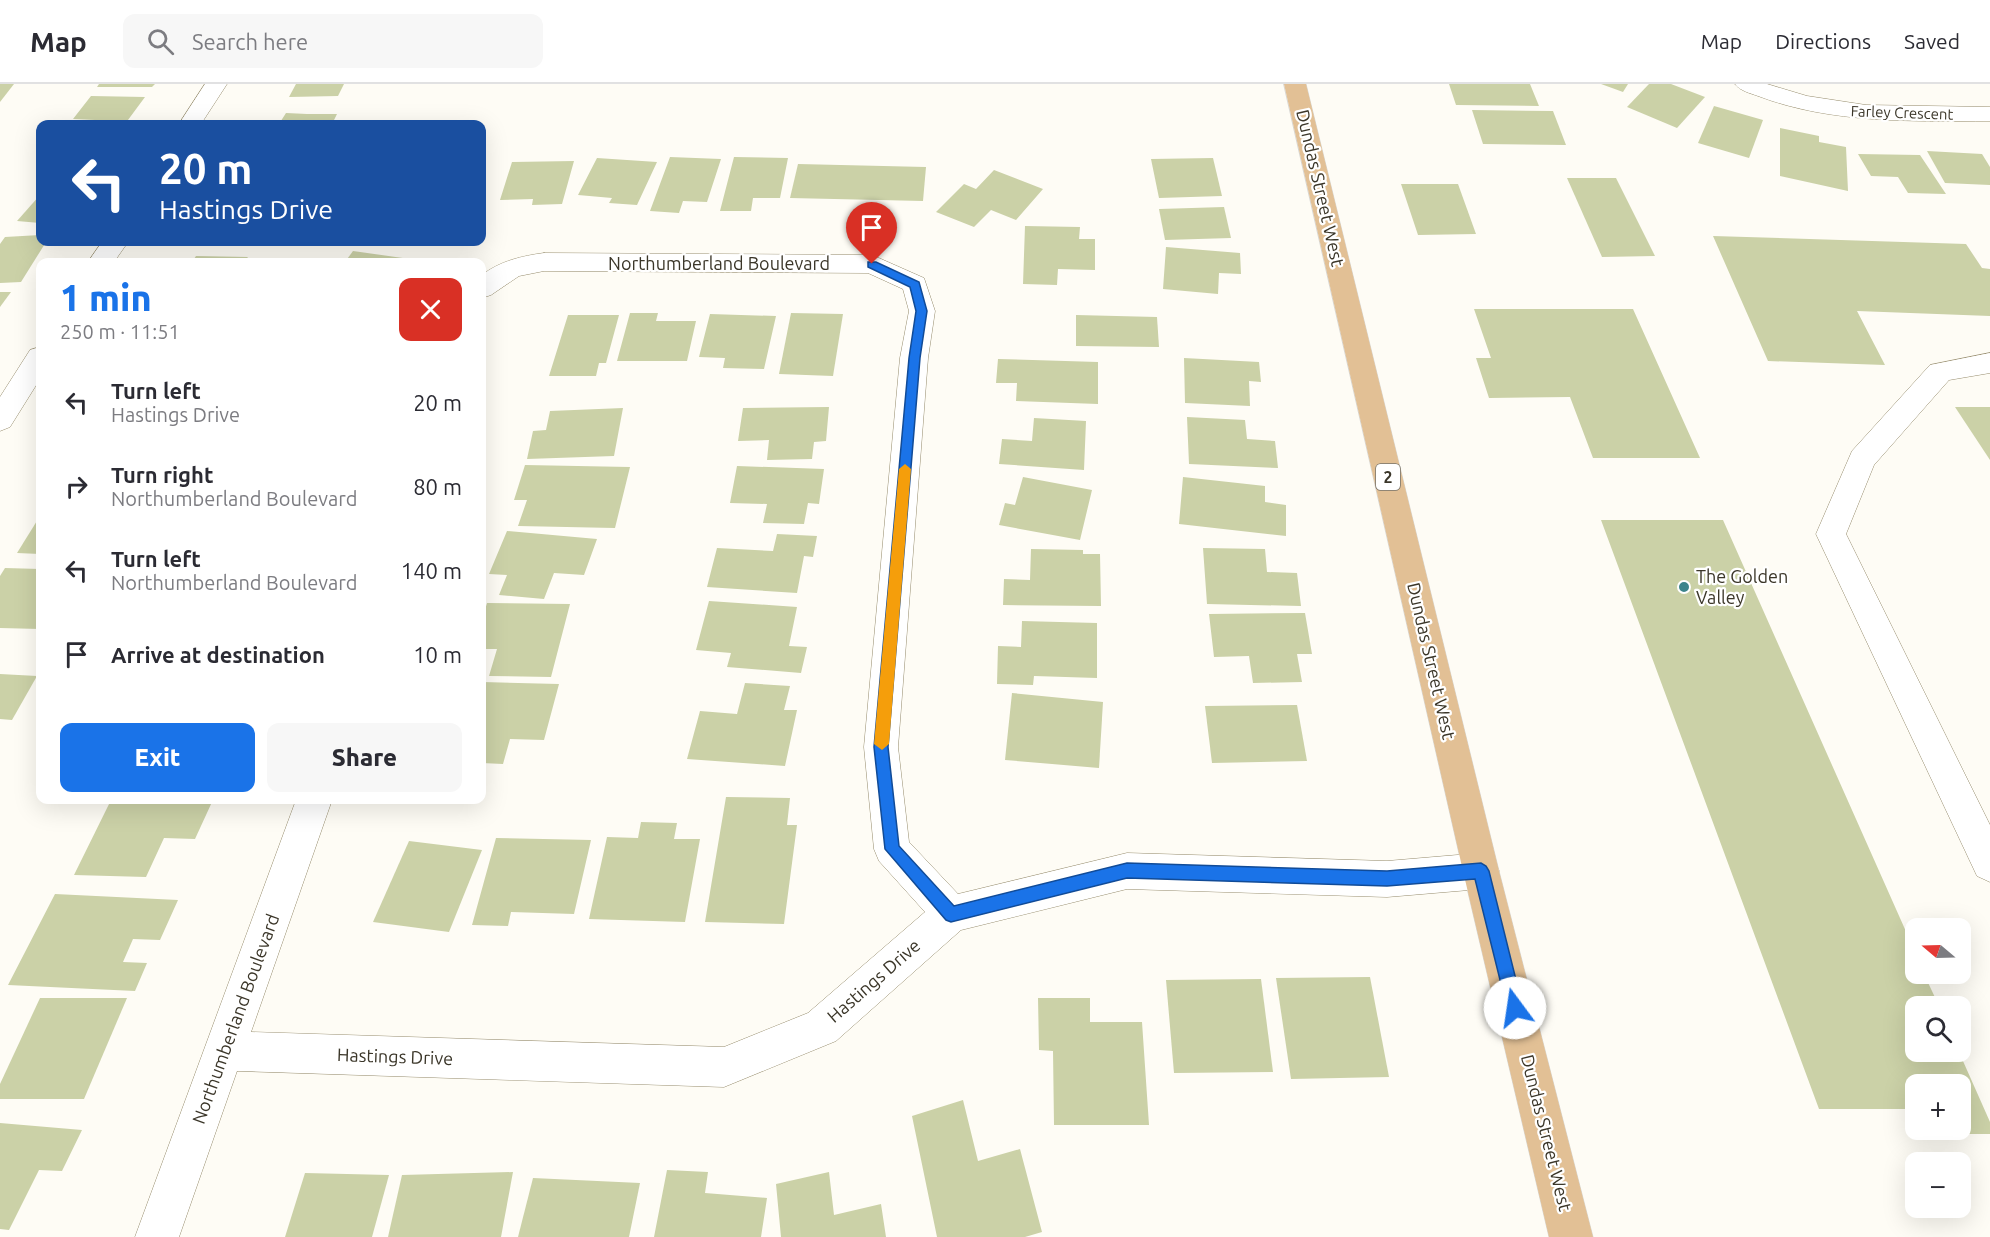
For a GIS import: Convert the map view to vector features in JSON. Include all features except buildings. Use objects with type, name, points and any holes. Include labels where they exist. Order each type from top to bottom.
[{"type":"main road","name":"Dundas Street West","points":[[1295,84],[1481,871],[1571,1237]]},
{"type":"street","points":[[193,120],[216,84]]},
{"type":"street","name":"Farley Crescent","points":[[1746,84],[1797,102],[1838,110],[1875,114],[1990,114]]},
{"type":"street","name":"Northumberland Boulevard","points":[[486,285],[494,276],[516,266],[544,262],[872,264],[915,285],[922,311],[914,358],[881,747],[892,849],[951,914]]},
{"type":"street","points":[[0,420],[36,363]]},
{"type":"street","points":[[1990,363],[1940,372],[1862,459],[1831,534],[1990,864]]},
{"type":"street","name":"Northumberland Boulevard","points":[[158,1237],[313,804]]},
{"type":"street","name":"Hastings Drive","points":[[226,1051],[724,1067],[822,1027],[951,914],[1127,871],[1387,879],[1481,871]]},
{"type":"slow traffic","points":[[882,744],[905,469]]},
{"type":"place","name":"The Golden Valley","points":[[1684,587]]},
{"type":"route","points":[[872,264],[915,285],[922,311],[914,358],[881,747],[892,849],[951,914],[1127,871],[1387,879],[1481,871],[1515,1008]]}]
